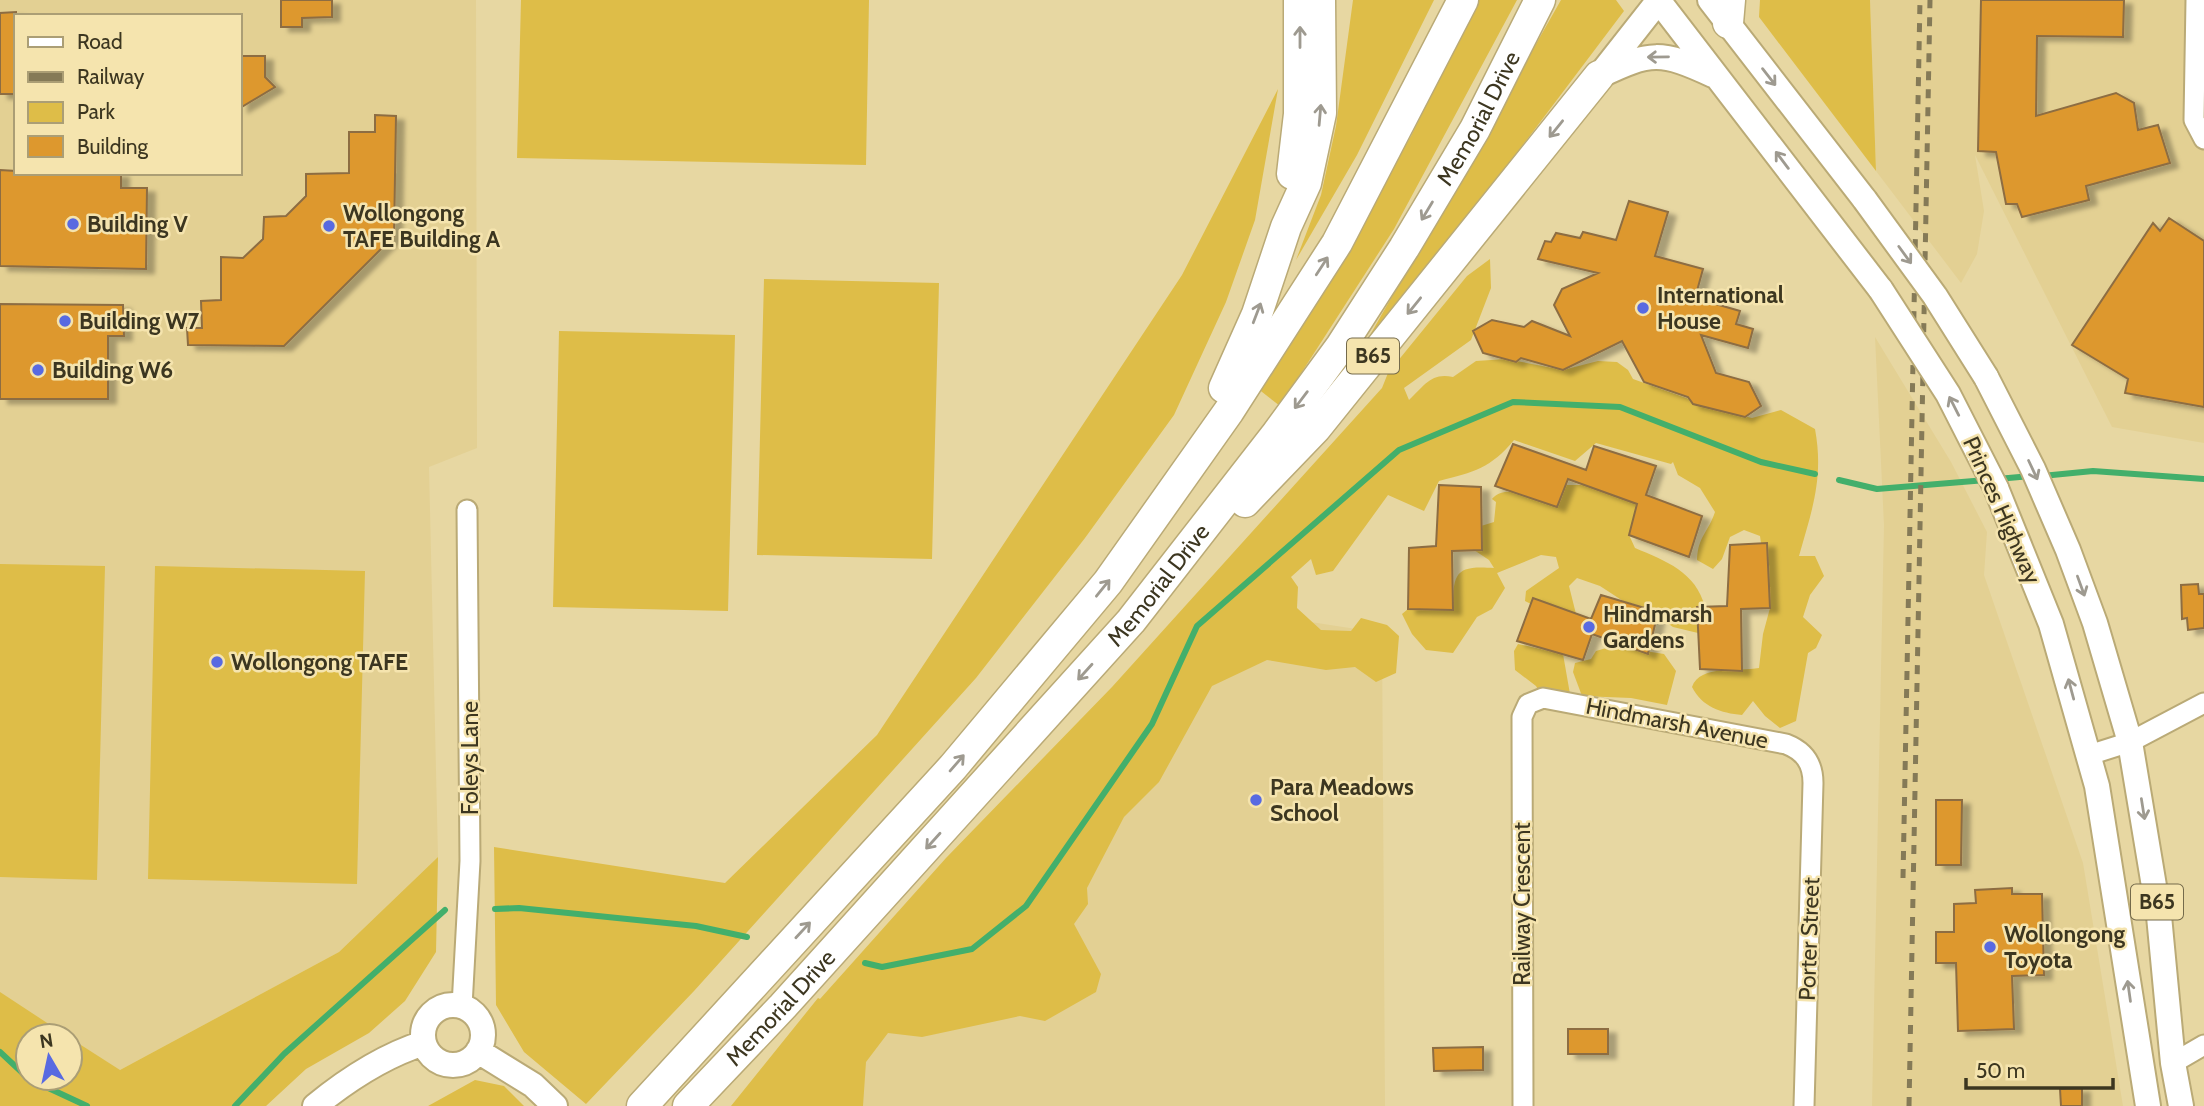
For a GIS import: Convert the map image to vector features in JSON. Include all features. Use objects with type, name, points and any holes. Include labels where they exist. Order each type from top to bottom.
[{"type":"highway","points":[[1286,227],[1299,114],[1299,0]]},
{"type":"highway","points":[[1161,510],[1236,365],[1286,227],[1306,183],[1321,113],[1320,0]]},
{"type":"highway","name":"Memorial Drive","points":[[642,1106],[962,757],[1108,582],[1161,510],[1337,243],[1464,0]]},
{"type":"highway","name":"Memorial Drive","points":[[688,1106],[783,1006],[1131,621],[1341,346],[1475,129],[1541,0]]},
{"type":"highway","name":"B65","points":[[1131,621],[1316,428],[1599,76]]},
{"type":"highway","points":[[619,1106],[756,980]]},
{"type":"highway","points":[[717,1106],[783,1006]]},
{"type":"main road","name":"B65","points":[[1599,76],[1659,0]]},
{"type":"main road","name":"Princes Highway","points":[[1659,0],[1881,290],[1948,394],[1996,488],[2051,624],[2097,786],[2148,1106]]},
{"type":"main road","name":"Princes Highway","points":[[1723,8],[1935,296],[1986,377],[2056,523],[2095,623],[2130,742],[2159,916],[2173,1063],[2181,1106]]},
{"type":"main road","points":[[1599,76],[1628,62],[1660,56],[1681,61],[1717,77]]},
{"type":"main road","points":[[444,1006],[461,1006],[470,1010],[481,1024],[482,1043],[478,1051],[471,1058],[453,1065],[435,1059],[424,1043],[423,1034],[429,1017],[444,1006]]},
{"type":"main road","points":[[315,1106],[350,1079],[401,1050],[424,1043]]},
{"type":"main road","points":[[478,1051],[533,1085],[555,1106]]},
{"type":"street","points":[[2196,0],[2194,120],[2204,139]]},
{"type":"street","name":"Foleys Lane","points":[[461,1006],[470,861],[467,510]]},
{"type":"street","name":"Hindmarsh Avenue","points":[[1528,704],[1543,698],[1786,744],[1802,752],[1813,771]]},
{"type":"street","points":[[2089,755],[2130,742],[2204,703]]},
{"type":"street","name":"Railway Crescent","points":[[1524,1106],[1521,717],[1528,704]]},
{"type":"street","name":"Porter Street","points":[[1804,1106],[1813,771]]},
{"type":"street","points":[[2173,1063],[2204,1045]]},
{"type":"shaded area","name":"Wollongong TAFE","points":[[0,0],[476,0],[477,448],[429,467],[438,857],[339,952],[84,1089],[84,1022],[14,1022],[14,1092],[79,1092],[53,1106],[0,1106]]},
{"type":"shaded area","points":[[1870,0],[2204,0],[2204,443],[2112,427],[1975,155],[1984,211],[1977,254],[1961,283],[1876,171]]},
{"type":"shaded area","points":[[1875,337],[1951,462],[1987,532],[1984,575],[2083,863],[2123,1106],[1872,1106],[1884,525]]},
{"type":"shaded area","name":"Para Meadows School","points":[[1239,611],[1382,633],[1385,1106],[806,1106]]},
{"type":"green space","points":[[521,0],[869,0],[866,165],[517,158]]},
{"type":"green space","points":[[1353,0],[1434,0],[1357,155],[1296,260],[1321,195],[1336,126]]},
{"type":"green space","points":[[1477,0],[1517,0],[1394,229],[1280,406],[1257,388],[1411,136]]},
{"type":"green space","points":[[1561,0],[1616,0],[1624,11],[1341,386]]},
{"type":"green space","points":[[1760,0],[1870,0],[1876,171],[1759,17]]},
{"type":"green space","points":[[1278,89],[1255,220],[1226,302],[1174,415],[1085,538],[976,678],[694,991],[586,1104],[524,1052],[496,1005],[494,847],[725,883],[877,735],[1182,275]]},
{"type":"green space","points":[[1490,259],[1491,288],[1471,340],[1404,388],[1409,400],[1433,378],[1453,377],[1476,361],[1506,359],[1563,370],[1598,361],[1617,362],[1628,370],[1633,379],[1689,399],[1693,404],[1752,418],[1781,410],[1815,429],[1817,479],[1799,556],[1815,556],[1824,576],[1810,595],[1803,617],[1822,635],[1816,648],[1808,653],[1796,721],[1780,728],[1765,716],[1753,701],[1742,715],[1720,711],[1701,700],[1692,687],[1696,680],[1711,672],[1759,668],[1763,634],[1770,608],[1767,543],[1761,543],[1760,536],[1744,530],[1730,537],[1722,559],[1713,569],[1697,560],[1701,540],[1715,512],[1700,488],[1678,475],[1673,462],[1671,464],[1596,443],[1575,461],[1514,440],[1498,457],[1481,468],[1439,481],[1424,511],[1388,495],[1333,571],[1316,575],[1311,559],[1291,577],[1298,587],[1297,608],[1321,630],[1351,631],[1361,618],[1387,625],[1399,636],[1396,673],[1376,682],[1355,667],[1326,670],[1267,660],[1212,686],[1159,782],[1124,817],[1087,888],[1088,904],[1074,924],[1101,974],[1096,992],[1045,1021],[1020,1016],[922,1037],[888,1033],[866,1062],[863,1106],[731,1106],[818,998],[820,999],[946,858],[1112,687],[1382,388],[1388,373],[1467,276]]},
{"type":"green space","points":[[764,279],[939,283],[932,559],[757,555]]},
{"type":"green space","points":[[559,331],[735,335],[728,611],[553,607]]},
{"type":"green space","points":[[1565,485],[1584,485],[1637,504],[1629,535],[1635,548],[1678,569],[1695,585],[1705,607],[1697,607],[1698,633],[1673,627],[1657,616],[1658,611],[1623,601],[1600,586],[1577,578],[1569,586],[1576,614],[1534,598],[1531,604],[1525,601],[1526,591],[1559,568],[1556,557],[1541,555],[1497,573],[1505,588],[1492,609],[1477,617],[1453,653],[1426,650],[1412,634],[1402,614],[1408,609],[1453,610],[1454,587],[1459,574],[1471,568],[1494,568],[1489,560],[1474,550],[1481,526],[1494,522],[1496,502],[1492,499],[1498,494],[1514,492],[1557,507]]},
{"type":"green space","points":[[0,564],[105,566],[97,880],[0,877]]},
{"type":"green space","points":[[155,566],[365,571],[357,884],[148,879]]},
{"type":"green space","points":[[1518,644],[1563,654],[1570,694],[1543,698],[1536,686],[1515,670],[1514,651]]},
{"type":"green space","points":[[1613,646],[1664,654],[1676,671],[1667,705],[1631,698],[1582,696],[1573,672],[1575,663],[1591,659],[1596,651]]},
{"type":"green space","points":[[438,857],[436,952],[405,1001],[369,1033],[306,1069],[266,1106],[0,1106],[0,992],[46,1022],[14,1022],[14,1092],[84,1092],[84,1047],[120,1070],[339,952]]},
{"type":"green space","points":[[475,1080],[504,1086],[524,1106],[428,1106]]},
{"type":"building","points":[[281,0],[332,0],[332,17],[302,18],[302,27],[281,27]]},
{"type":"building","points":[[1981,0],[2124,0],[2123,37],[2037,36],[2036,116],[2116,93],[2134,103],[2138,130],[2158,125],[2170,163],[2086,186],[2089,200],[2022,217],[2017,204],[2006,204],[1996,152],[1978,151]]},
{"type":"building","points":[[16,12],[14,94],[0,94],[0,13]]},
{"type":"building","points":[[242,56],[265,56],[265,77],[275,87],[242,107]]},
{"type":"building","name":"Wollongong TAFE Building A","points":[[375,115],[396,116],[394,236],[284,346],[188,345],[187,328],[202,328],[201,301],[221,300],[221,257],[243,258],[263,239],[264,217],[286,216],[306,196],[306,174],[349,173],[349,132],[375,132]]},
{"type":"building","name":"Building V","points":[[0,170],[14,171],[14,175],[121,175],[121,188],[147,188],[146,269],[0,266]]},
{"type":"building","name":"International House","points":[[1629,201],[1668,212],[1655,256],[1703,269],[1695,298],[1740,311],[1736,324],[1753,329],[1748,348],[1701,335],[1716,373],[1749,382],[1761,406],[1745,417],[1693,404],[1688,397],[1644,382],[1622,341],[1563,370],[1521,358],[1516,362],[1483,353],[1473,331],[1492,320],[1524,327],[1532,321],[1570,336],[1554,305],[1562,289],[1598,273],[1538,259],[1545,241],[1551,242],[1556,233],[1580,238],[1583,232],[1616,240]]},
{"type":"building","points":[[2169,218],[2204,241],[2204,407],[2125,393],[2128,379],[2072,345],[2153,223],[2160,231]]},
{"type":"building","points":[[0,304],[123,305],[124,336],[108,336],[108,399],[0,399]]},
{"type":"building","name":"Hindmarsh Gardens","points":[[1513,444],[1586,470],[1594,446],[1656,466],[1646,495],[1702,516],[1689,557],[1629,535],[1637,504],[1568,479],[1557,507],[1495,486]]},
{"type":"building","points":[[1439,485],[1481,487],[1482,550],[1452,551],[1453,610],[1408,609],[1409,548],[1436,546]]},
{"type":"building","name":"Hindmarsh Gardens","points":[[1767,543],[1770,608],[1741,609],[1742,671],[1700,669],[1697,607],[1727,606],[1730,545]]},
{"type":"building","points":[[2198,584],[2199,594],[2204,594],[2204,628],[2188,630],[2187,618],[2182,619],[2181,585]]},
{"type":"building","name":"Hindmarsh Gardens","points":[[1601,595],[1658,612],[1648,654],[1592,634],[1583,660],[1517,641],[1533,598],[1591,619]]},
{"type":"building","points":[[1936,800],[1962,800],[1961,865],[1936,865]]},
{"type":"building","name":"Wollongong Toyota","points":[[2012,888],[2012,894],[2042,894],[2044,975],[2012,976],[2014,1029],[1958,1031],[1956,963],[1936,963],[1936,932],[1954,932],[1954,904],[1976,903],[1975,890]]},
{"type":"building","points":[[1568,1029],[1608,1029],[1608,1054],[1568,1054]]},
{"type":"building","points":[[1483,1047],[1483,1070],[1434,1071],[1433,1048]]},
{"type":"building","points":[[2082,1088],[2082,1106],[2061,1106],[2060,1089]]},
{"type":"waterway","points":[[865,963],[882,967],[972,949],[1026,906],[1152,724],[1197,626],[1399,450],[1513,402],[1620,407],[1761,462],[1815,474]]},
{"type":"waterway","points":[[2042,476],[2093,471],[2204,479]]},
{"type":"waterway","points":[[1997,479],[2031,476]]},
{"type":"waterway","points":[[1839,480],[1877,489],[1986,480]]},
{"type":"waterway","points":[[495,909],[519,908],[696,926],[747,937]]},
{"type":"waterway","points":[[235,1106],[284,1054],[445,910]]},
{"type":"waterway","points":[[0,1052],[29,1079],[87,1106]]},
{"type":"railway","points":[[1903,878],[1920,0]]},
{"type":"railway","points":[[1909,1106],[1930,0]]},
{"type":"place","name":"Building V","points":[[73,224]]},
{"type":"place","name":"Wollongong TAFE Building A","points":[[329,226]]},
{"type":"place","name":"International House","points":[[1643,308]]},
{"type":"place","name":"Building W7","points":[[65,321]]},
{"type":"place","name":"Building W6","points":[[38,370]]},
{"type":"place","name":"Hindmarsh Gardens","points":[[1589,627]]},
{"type":"place","name":"Wollongong TAFE","points":[[217,662]]},
{"type":"place","name":"Para Meadows School","points":[[1256,800]]},
{"type":"place","name":"Wollongong Toyota","points":[[1990,947]]}]
